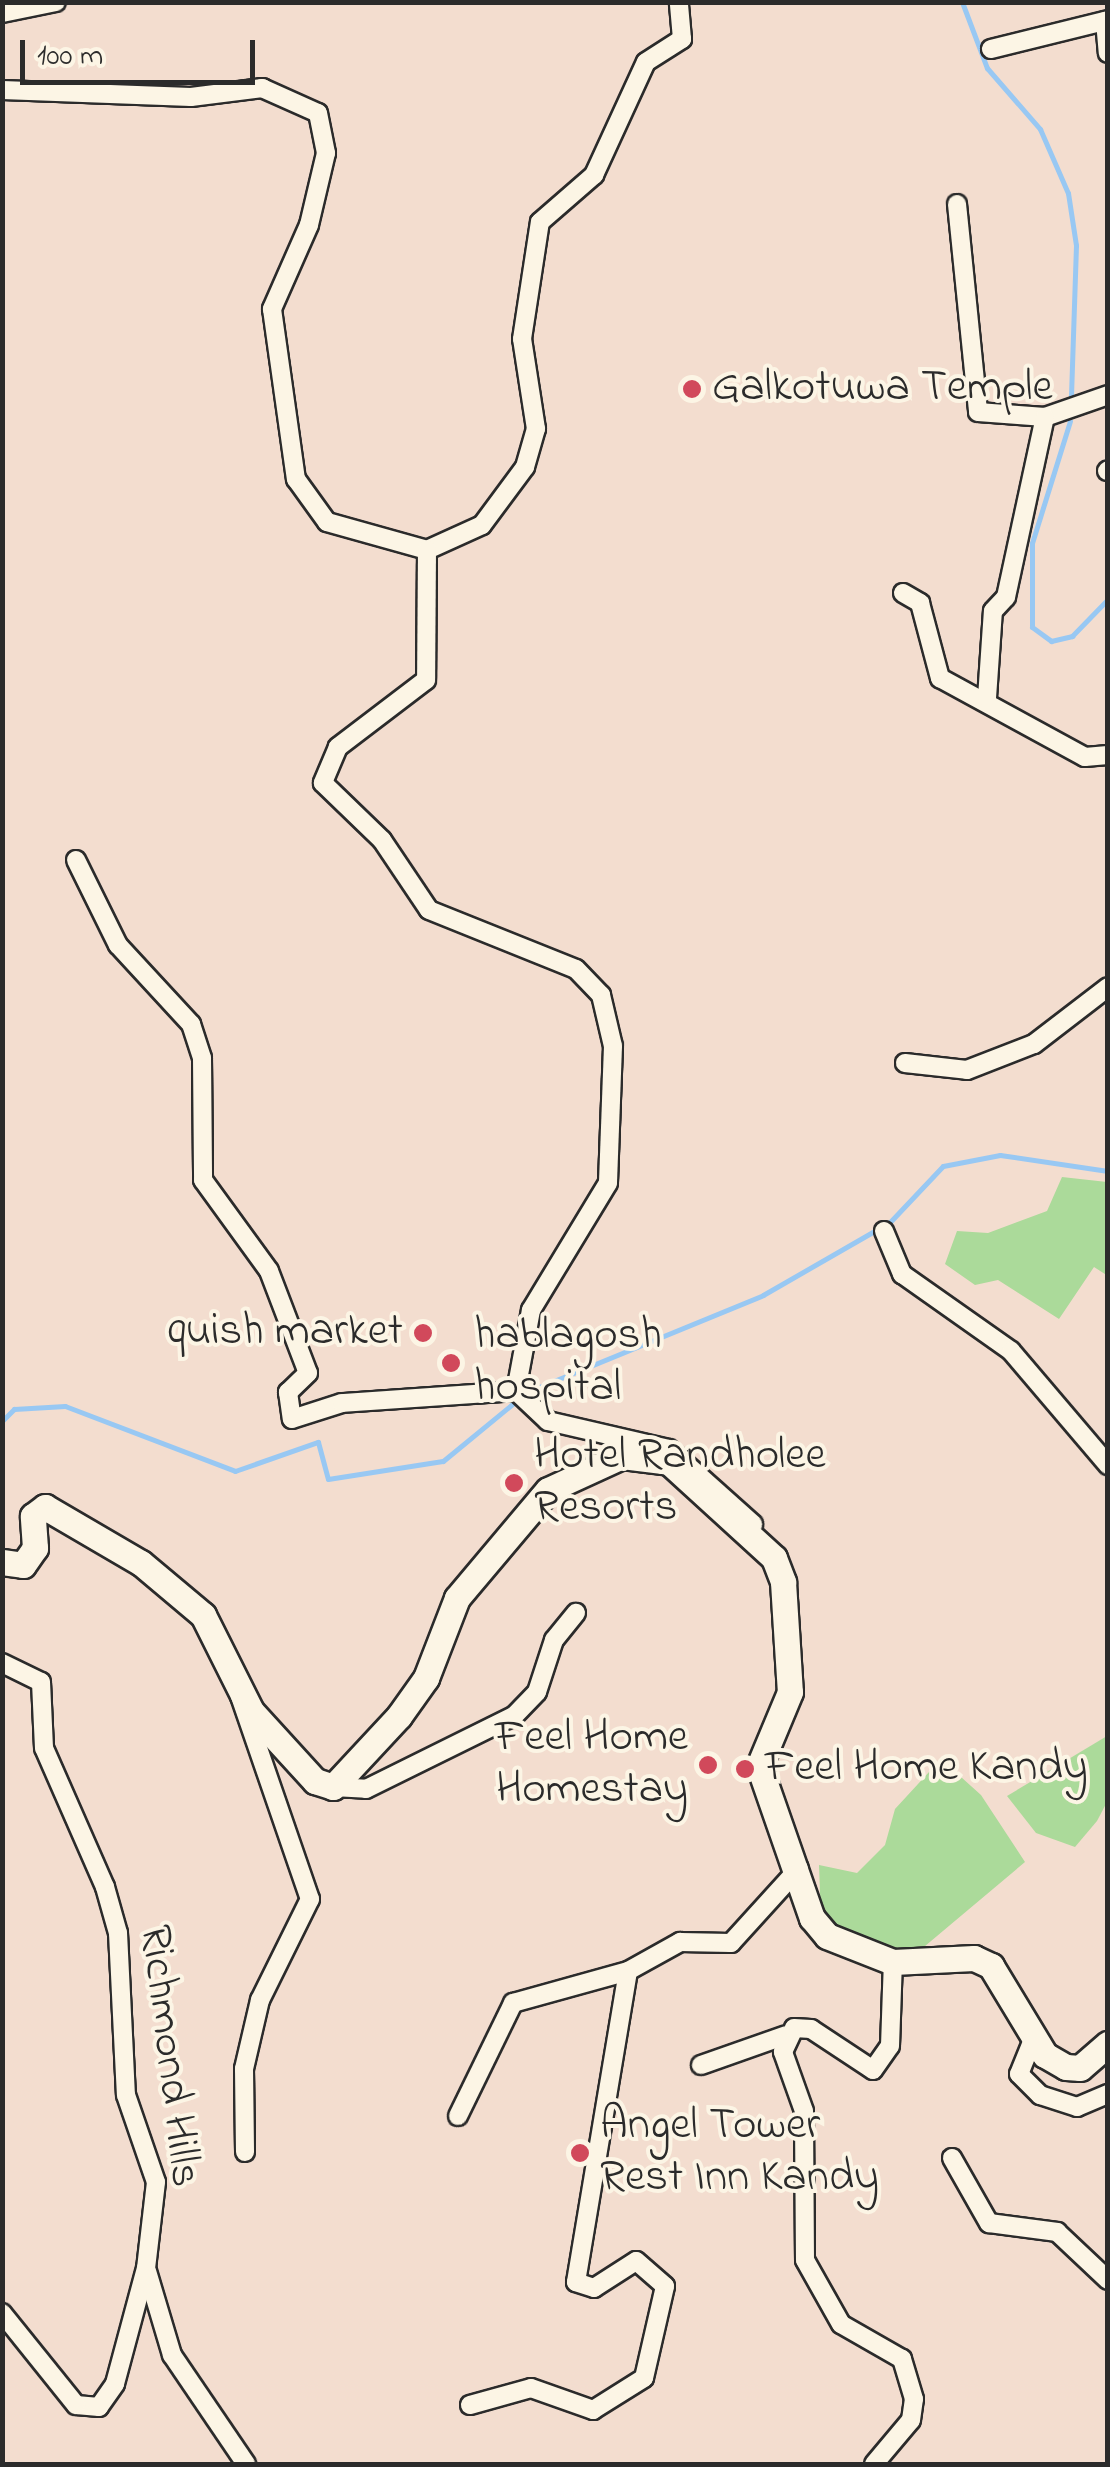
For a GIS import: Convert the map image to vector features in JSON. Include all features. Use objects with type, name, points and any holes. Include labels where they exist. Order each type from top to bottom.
[{"type":"street","points":[[2,13],[56,2]]},
{"type":"street","points":[[2,90],[192,97],[262,88],[318,113],[326,153],[310,225],[272,308],[296,479],[327,522],[426,550],[482,525],[525,467],[536,429],[522,339],[540,222],[594,175],[646,62],[682,39],[678,2]]},
{"type":"street","points":[[1067,2],[1075,22]]},
{"type":"street","points":[[992,50],[1075,22],[1106,21],[1108,53]]},
{"type":"street","points":[[957,204],[978,412],[1045,417],[1108,395]]},
{"type":"street","points":[[986,698],[992,611],[1006,597],[1045,417]]},
{"type":"street","points":[[426,550],[426,680],[338,747],[323,783],[382,840],[429,910],[576,970],[601,995],[613,1046],[608,1183],[531,1310],[516,1391]]},
{"type":"street","points":[[903,593],[920,603],[940,678],[986,698],[1085,758],[1108,755]]},
{"type":"street","points":[[76,860],[118,945],[190,1024],[202,1058],[202,1180],[268,1271],[308,1372],[288,1392],[292,1418],[342,1403],[516,1391],[548,1421],[669,1449],[710,1477],[774,1558],[790,1692],[759,1766],[799,1868],[806,1906],[828,1936],[893,1962],[974,1958],[992,1966],[1034,2037],[1066,2067],[1104,2050]]},
{"type":"street","points":[[904,1064],[967,1070],[1034,1044],[1108,987]]},
{"type":"street","points":[[884,1231],[902,1274],[1012,1352],[1108,1465]]},
{"type":"street","points":[[333,1787],[426,1678],[457,1598],[484,1564],[548,1490],[591,1466],[622,1456],[670,1462],[774,1558]]},
{"type":"street","points":[[2,1562],[23,1565],[35,1548],[33,1516],[45,1507],[194,1605],[240,1686],[300,1767],[333,1787],[366,1789],[514,1716],[537,1692],[554,1640],[576,1613]]},
{"type":"street","name":"Richmond Hills","points":[[2,1662],[41,1682],[44,1748],[118,1933],[126,2096],[156,2182],[146,2268],[114,2384],[90,2411],[2,2312]]},
{"type":"street","points":[[240,1686],[239,1712],[310,1899],[260,2000],[244,2070],[245,2152]]},
{"type":"street","points":[[458,2116],[513,2004],[628,1971],[680,1942],[731,1943],[799,1868]]},
{"type":"street","points":[[701,2065],[811,2029],[873,2070],[890,2046],[893,1962]]},
{"type":"street","points":[[470,2405],[531,2388],[593,2410],[607,2405],[644,2378],[661,2336],[665,2286],[645,2266],[622,2264],[594,2288],[576,2282],[628,1971]]},
{"type":"street","points":[[786,2035],[804,2111],[805,2260],[842,2324],[902,2358],[914,2398],[911,2420],[874,2464]]},
{"type":"street","points":[[1034,2037],[1019,2074],[1040,2095],[1077,2107],[1108,2094]]},
{"type":"street","points":[[952,2158],[988,2224],[1057,2232],[1108,2280]]},
{"type":"street","points":[[146,2268],[172,2355],[246,2464]]},
{"type":"green space","points":[[1062,1177],[1107,1182],[1108,1276],[1094,1267],[1059,1319],[998,1280],[975,1285],[945,1264],[957,1231],[988,1233],[1047,1211]]},
{"type":"green space","points":[[1107,1736],[1107,1802],[1097,1821],[1075,1847],[1036,1833],[1007,1796]]},
{"type":"green space","points":[[941,1759],[981,1795],[1025,1862],[912,1957],[821,1921],[819,1865],[857,1873],[885,1845],[895,1809]]},
{"type":"waterway","points":[[962,2],[987,68],[1040,129],[1068,193],[1076,245],[1071,398]]},
{"type":"waterway","points":[[1070,421],[1032,543],[1032,627],[1051,641],[1072,636],[1108,599]]},
{"type":"waterway","points":[[2,1421],[14,1409],[65,1406],[235,1471],[318,1442],[328,1479],[443,1461],[527,1392],[763,1295],[890,1222],[943,1166],[1000,1155],[1108,1171]]},
{"type":"place","name":"Galkotuwa Temple","points":[[692,389]]},
{"type":"place","name":"quish market","points":[[423,1333]]},
{"type":"place","name":"hablagosh hospital","points":[[451,1363]]},
{"type":"place","name":"Hotel Randholee Resorts","points":[[514,1483]]},
{"type":"place","name":"Feel Home Homestay","points":[[708,1765]]},
{"type":"place","name":"Feel Home Kandy","points":[[745,1769]]},
{"type":"place","name":"Angel Tower Rest Inn Kandy","points":[[580,2153]]}]
